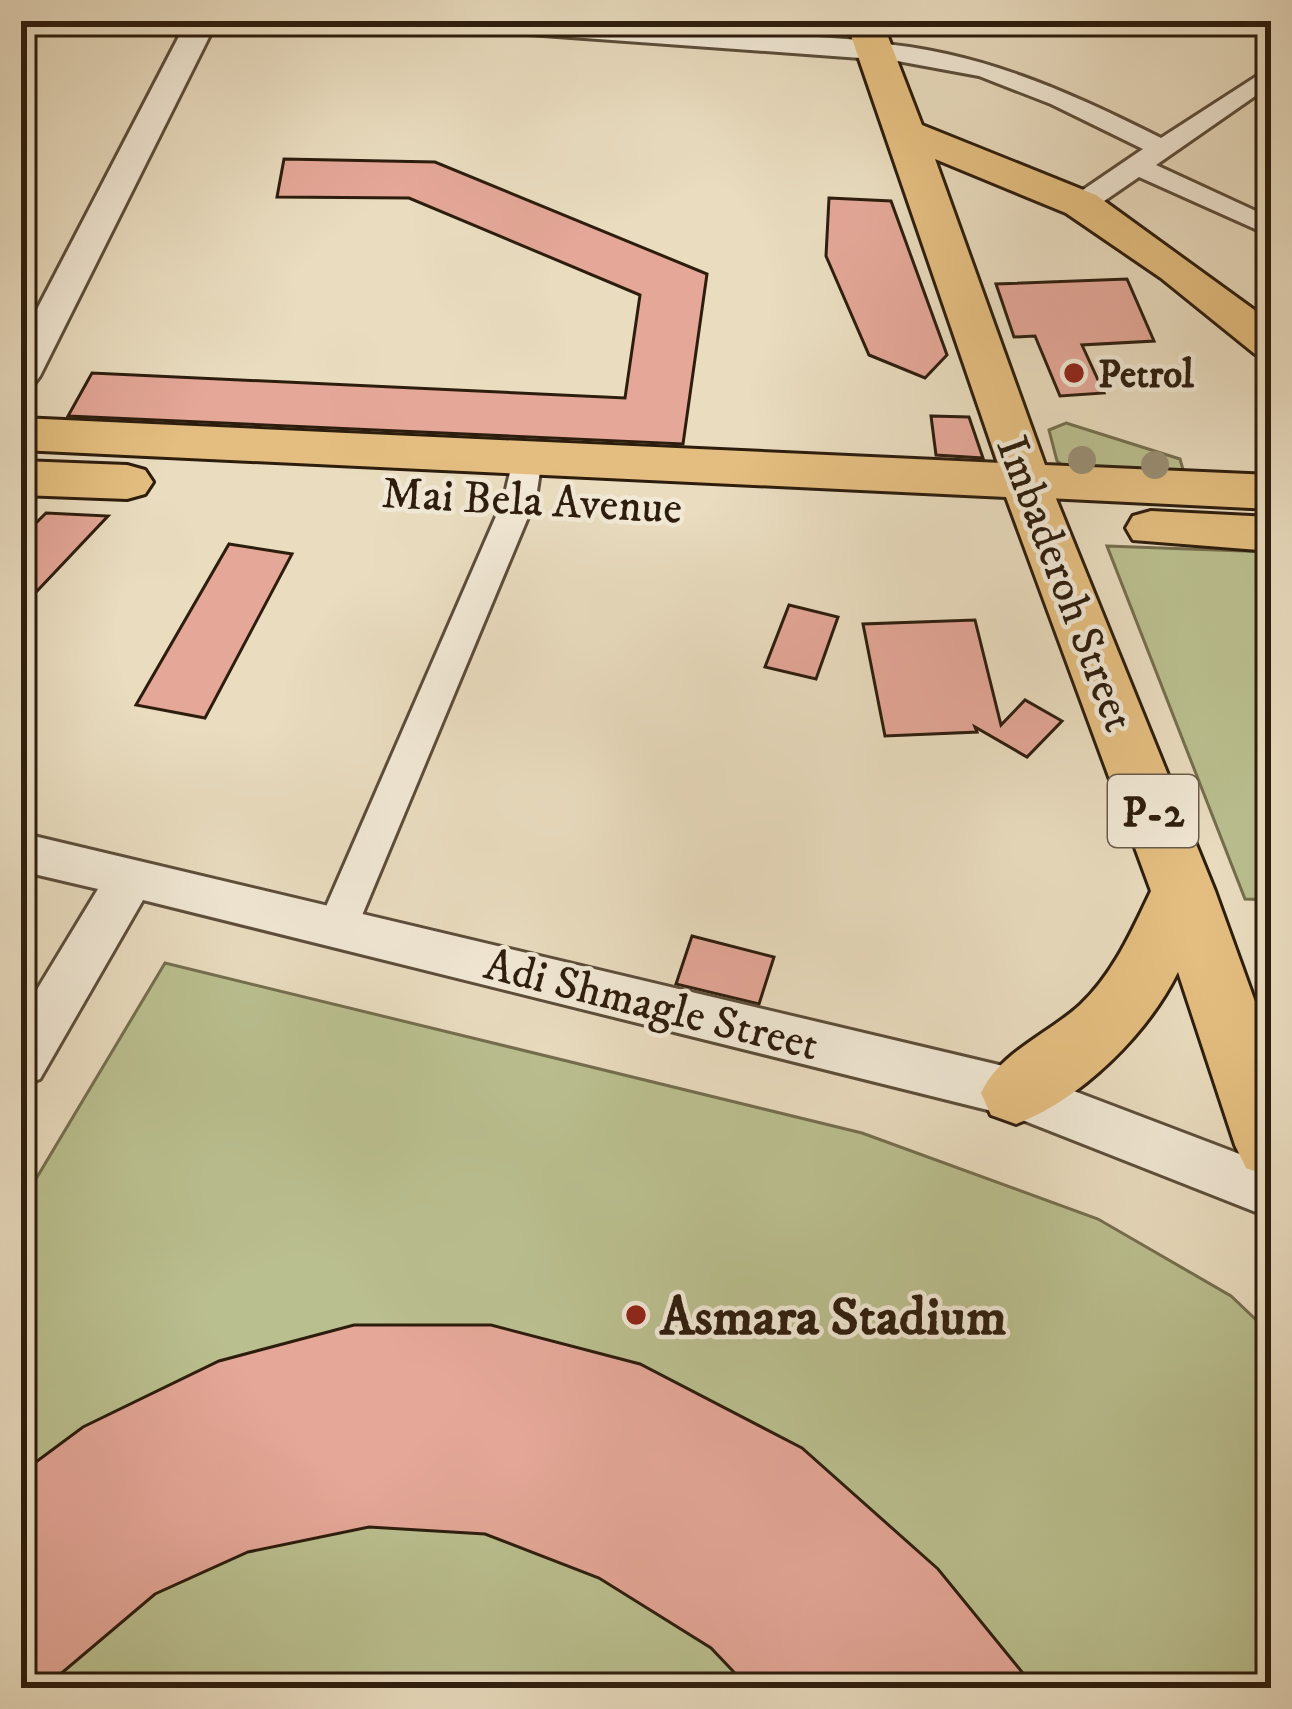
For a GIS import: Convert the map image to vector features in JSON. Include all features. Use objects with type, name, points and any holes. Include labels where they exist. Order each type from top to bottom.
[{"type":"highway","name":"Mai Bela Avenue","points":[[21,434],[524,478],[1035,502]]},
{"type":"highway","name":"Mai Bela Avenue","points":[[21,478],[524,478]]},
{"type":"highway","name":"Imbaderoh Street","points":[[1035,502],[1183,891],[1271,1144]]},
{"type":"highway","points":[[1016,1093],[1106,1024],[1155,955],[1183,891]]},
{"type":"main road","name":"Imbaderoh Street","points":[[869,35],[1035,502]]},
{"type":"main road","points":[[901,131],[1081,204],[1176,269],[1271,344]]},
{"type":"main road","points":[[1035,502],[1271,492]]},
{"type":"main road","points":[[1035,502],[1271,534]]},
{"type":"street","points":[[21,376],[202,21]]},
{"type":"street","points":[[475,21],[869,35],[1020,80],[1165,150]]},
{"type":"street","points":[[1081,204],[1271,74]]},
{"type":"street","points":[[1140,167],[1271,228]]},
{"type":"street","points":[[338,925],[524,478]]},
{"type":"street","name":"Adi Shmagle Street","points":[[21,852],[338,925],[1016,1093],[1271,1192]]},
{"type":"street","points":[[21,1063],[130,879]]},
{"type":"green space","points":[[1066,423],[1180,459],[1184,473],[1064,467],[1057,461],[1049,430]]},
{"type":"green space","points":[[1107,546],[1271,552],[1271,900],[1245,899]]},
{"type":"green space","name":"Asmara Stadium","points":[[165,963],[862,1133],[1098,1219],[1231,1296],[1271,1334],[1271,1688],[21,1688],[21,1204]]},
{"type":"building","points":[[284,159],[435,162],[707,274],[683,444],[68,416],[92,373],[625,398],[640,295],[409,198],[277,197]]},
{"type":"building","points":[[829,198],[891,201],[947,355],[925,378],[869,355],[826,256]]},
{"type":"building","points":[[1127,279],[1154,341],[1082,345],[1104,393],[1060,396],[1035,336],[1014,337],[996,284]]},
{"type":"building","points":[[931,416],[969,417],[983,458],[936,455]]},
{"type":"building","points":[[46,513],[108,516],[21,608],[21,538]]},
{"type":"building","points":[[229,544],[292,554],[205,718],[136,705]]},
{"type":"building","points":[[789,605],[838,617],[816,679],[765,667]]},
{"type":"building","points":[[975,620],[1001,725],[1025,700],[1062,721],[1027,757],[975,727],[977,732],[885,736],[863,624]]},
{"type":"building","points":[[692,936],[774,957],[759,1004],[676,984]]},
{"type":"building","points":[[354,1325],[491,1325],[640,1364],[802,1448],[938,1569],[1035,1688],[749,1688],[711,1648],[599,1578],[485,1534],[369,1527],[248,1552],[155,1594],[44,1688],[21,1688],[21,1473],[83,1427],[219,1361]]},
{"type":"place","name":"Petrol","points":[[1074,373]]},
{"type":"place","name":"Asmara Stadium","points":[[636,1315]]}]
